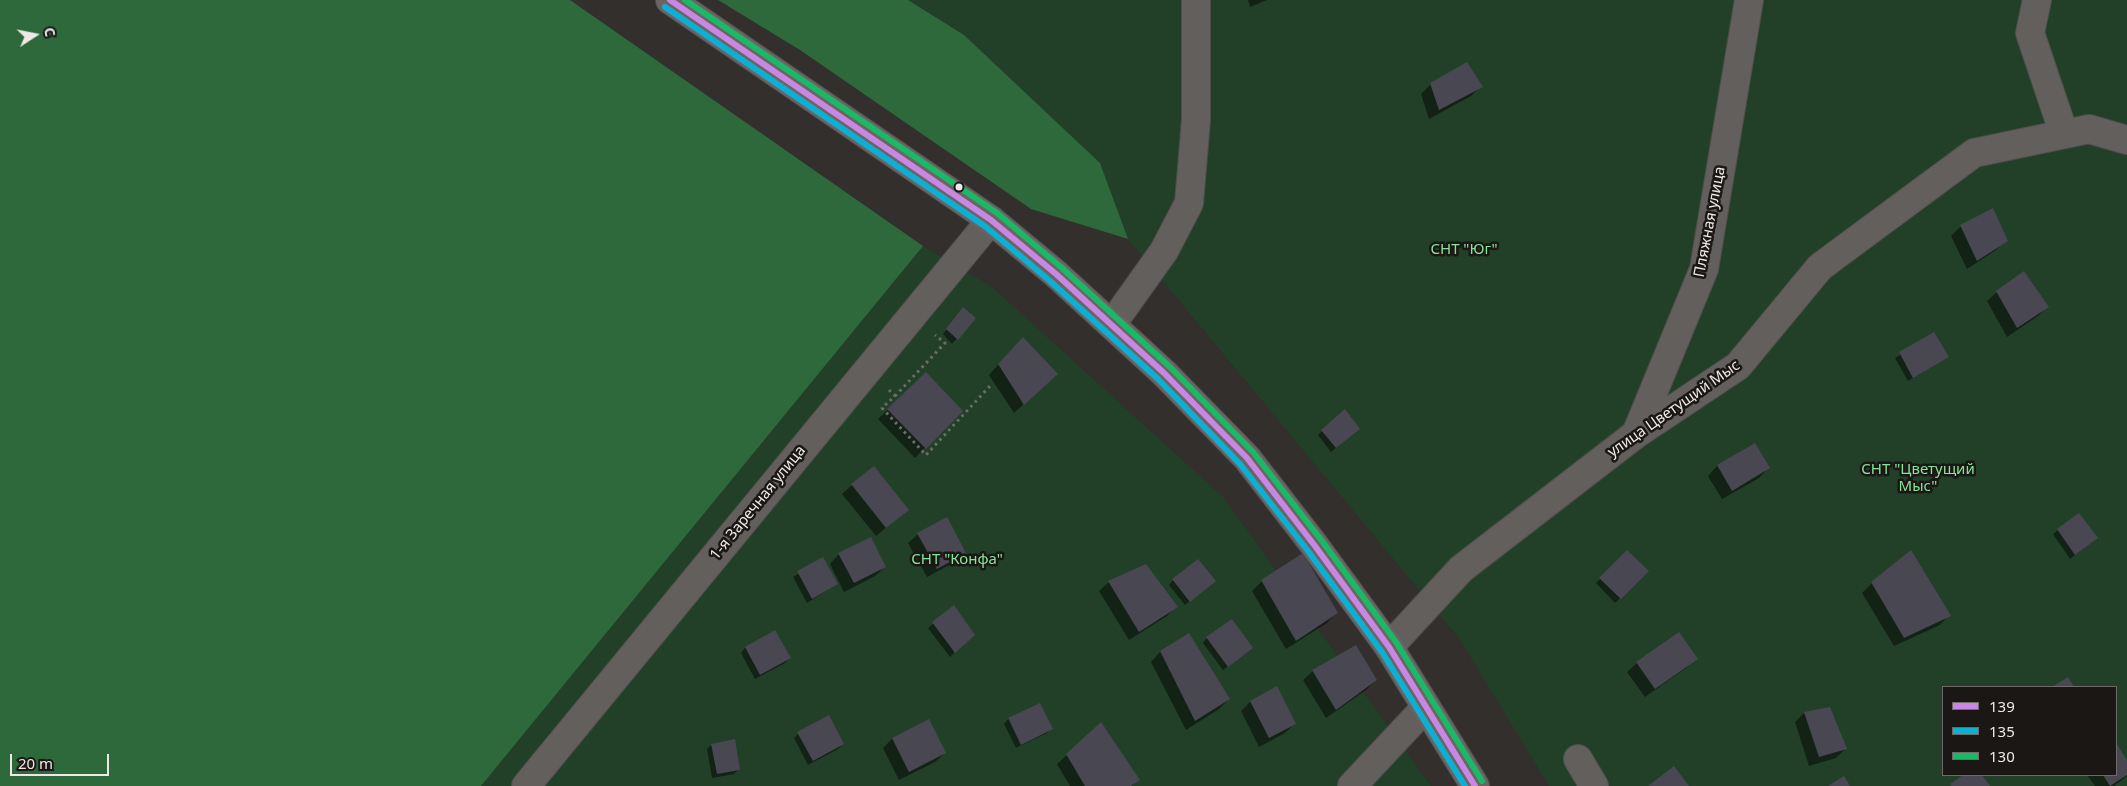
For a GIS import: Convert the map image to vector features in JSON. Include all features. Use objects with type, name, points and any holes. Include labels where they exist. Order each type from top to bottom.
[{"type":"main road","points":[[670,0],[990,220],[1112,324],[1164,373],[1247,458],[1315,546],[1388,647],[1475,786]]},
{"type":"street","points":[[1112,324],[1164,251],[1189,203],[1196,120],[1196,0]]},
{"type":"street","name":"Пляжная улица","points":[[1636,434],[1704,270],[1749,0]]},
{"type":"street","points":[[2037,0],[2030,33],[2064,134]]},
{"type":"street","name":"улица Цветущий Мыс","points":[[1388,647],[1461,569],[1636,434],[1738,366],[1820,266],[1974,153],[2089,129],[2127,140]]},
{"type":"street","name":"1-я Заречная улица","points":[[526,786],[990,220]]},
{"type":"street","points":[[1352,786],[1426,707]]},
{"type":"street","points":[[1578,759],[1594,786]]},
{"type":"path","points":[[882,384],[895,396],[882,408],[926,455],[990,386]]},
{"type":"green space","points":[[0,0],[570,0],[923,246],[481,786],[0,786]]},
{"type":"green space","points":[[718,0],[908,0],[964,35],[1100,163],[1128,239],[1031,209],[800,50]]},
{"type":"green space","points":[[908,0],[2127,0],[2127,786],[1549,786],[1459,638],[1128,239],[1100,163],[964,35]]},
{"type":"green space","name":"СНТ \"Конфа\"","points":[[923,246],[992,287],[1223,497],[1431,786],[481,786]]},
{"type":"building","points":[[1467,62],[1483,87],[1439,110],[1430,83]]},
{"type":"building","points":[[1993,208],[2008,241],[1977,261],[1960,225]]},
{"type":"building","points":[[2024,271],[2049,307],[2017,328],[1996,291]]},
{"type":"building","points":[[963,307],[976,318],[958,340],[946,329]]},
{"type":"building","points":[[1934,332],[1949,357],[1913,378],[1899,352]]},
{"type":"building","points":[[1023,337],[1058,374],[1024,405],[998,364]]},
{"type":"building","points":[[926,372],[963,411],[926,449],[887,409]]},
{"type":"building","points":[[1345,409],[1360,429],[1336,448],[1321,430]]},
{"type":"building","points":[[1755,443],[1770,468],[1732,491],[1717,465]]},
{"type":"building","points":[[874,466],[909,510],[886,528],[851,484]]},
{"type":"building","points":[[2079,513],[2098,538],[2075,555],[2057,529]]},
{"type":"building","points":[[947,517],[966,553],[937,569],[917,533]]},
{"type":"building","points":[[871,537],[886,567],[854,583],[838,553]]},
{"type":"building","points":[[1627,550],[1649,571],[1621,599],[1599,578]]},
{"type":"building","points":[[1911,550],[1951,616],[1904,638],[1871,582]]},
{"type":"building","points":[[1303,553],[1338,613],[1296,641],[1261,580]]},
{"type":"building","points":[[823,557],[838,584],[812,599],[797,571]]},
{"type":"building","points":[[1198,559],[1216,581],[1190,602],[1172,579]]},
{"type":"building","points":[[1146,564],[1178,607],[1139,632],[1108,581]]},
{"type":"building","points":[[954,605],[975,635],[955,653],[932,622]]},
{"type":"building","points":[[1232,619],[1253,648],[1228,667],[1206,637]]},
{"type":"building","points":[[775,630],[791,658],[760,675],[745,647]]},
{"type":"building","points":[[1679,632],[1698,659],[1655,689],[1636,662]]},
{"type":"building","points":[[1189,633],[1230,699],[1195,721],[1160,651]]},
{"type":"building","points":[[1356,645],[1377,680],[1336,710],[1312,670]]},
{"type":"building","points":[[2068,677],[2073,686],[2054,686]]},
{"type":"building","points":[[1277,686],[1296,724],[1269,738],[1250,701]]},
{"type":"building","points":[[1040,703],[1053,729],[1021,745],[1008,718]]},
{"type":"building","points":[[1830,707],[1847,749],[1819,757],[1804,712]]},
{"type":"building","points":[[829,715],[844,744],[813,761],[797,732]]},
{"type":"building","points":[[929,719],[946,753],[909,772],[892,738]]},
{"type":"building","points":[[1101,722],[1140,780],[1131,786],[1085,786],[1066,754]]},
{"type":"building","points":[[735,739],[740,770],[717,774],[711,744]]},
{"type":"building","points":[[2117,745],[2127,760],[2127,775],[2110,786],[2104,776],[2117,776]]},
{"type":"building","points":[[1674,766],[1689,786],[1648,786]]},
{"type":"building","points":[[1844,776],[1850,786],[1828,786]]},
{"type":"building","points":[[1962,776],[1983,776],[1990,786],[1951,786],[1950,784]]},
{"type":"transit line","name":"139","points":[[670,0],[991,220],[1056,274],[1164,373],[1247,458],[1315,546],[1389,647],[1475,786]]},
{"type":"transit line","name":"130","points":[[685,0],[997,213],[1062,268],[1170,367],[1253,452],[1322,541],[1396,642],[1482,781]]},
{"type":"transit line","name":"135","points":[[665,7],[986,227],[1050,281],[1158,379],[1240,464],[1308,551],[1382,652],[1465,786]]},
{"type":"park label","name":"СНТ \"Юг\"","points":[[1464,250]]},
{"type":"park label","name":"СНТ \"Цветущий Мыс\"","points":[[1918,478]]}]
